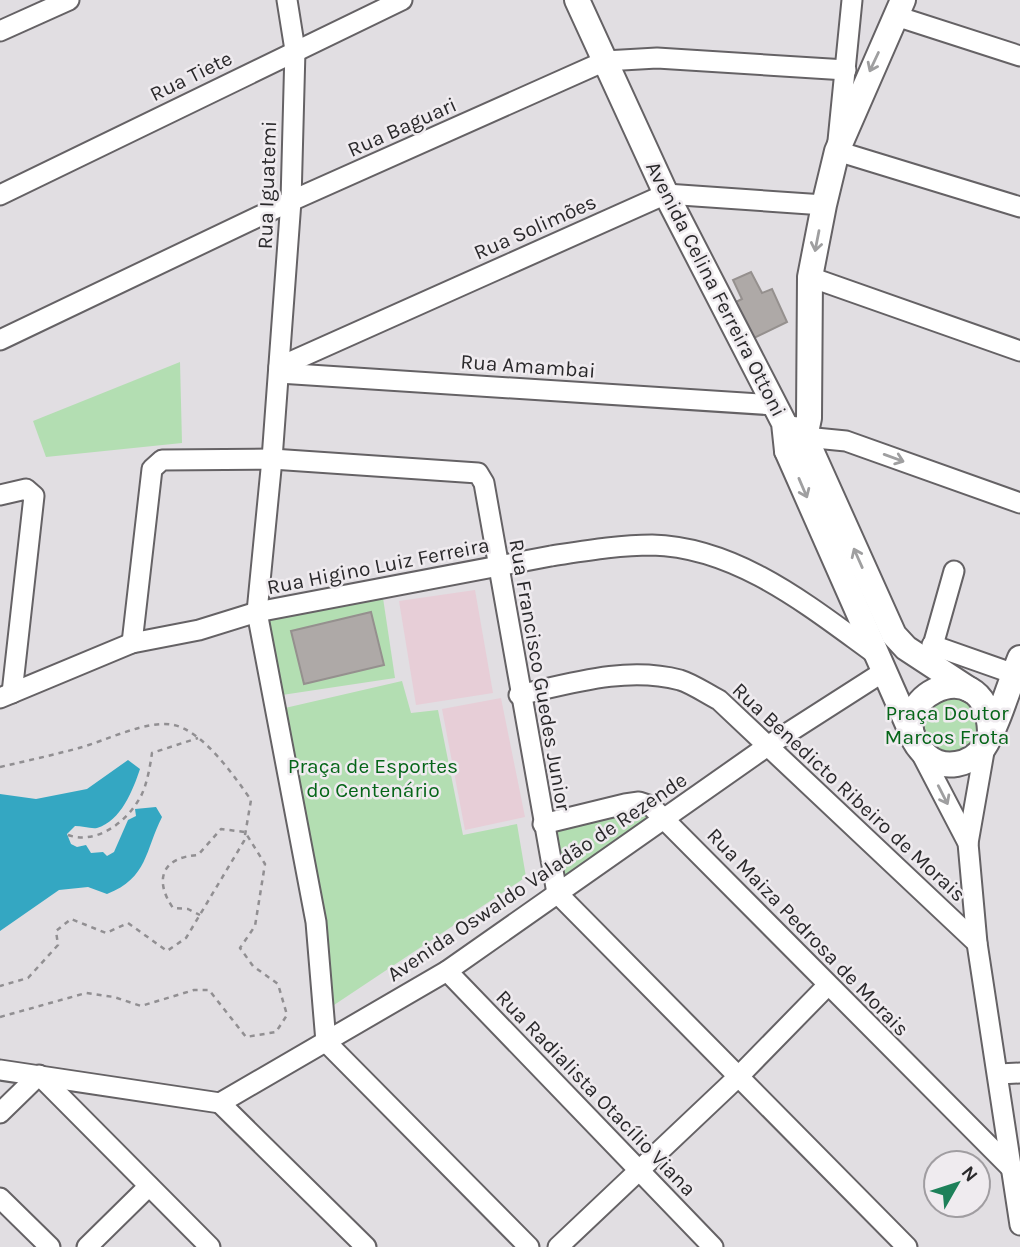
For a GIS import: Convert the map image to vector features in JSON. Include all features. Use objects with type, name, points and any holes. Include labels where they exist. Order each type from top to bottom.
[{"type":"main road","name":"Avenida Celina Ferreira Ottoni","points":[[577,0],[666,194],[788,429],[879,662],[915,741]]},
{"type":"main road","points":[[899,8],[837,151],[810,277],[809,418],[788,429],[886,621],[906,648],[930,654],[986,708],[988,738]]},
{"type":"main road","points":[[970,690],[953,685],[935,688],[920,699],[912,716],[915,741],[930,758],[945,764],[960,764],[974,757],[988,738],[1018,669]]},
{"type":"street","points":[[0,31],[69,0]]},
{"type":"street","name":"Rua Iguatemi","points":[[287,0],[295,50],[291,201],[272,459],[257,612],[316,922],[326,1042]]},
{"type":"street","name":"Rua Tiete","points":[[0,195],[402,0]]},
{"type":"street","points":[[852,0],[837,151],[1020,207]]},
{"type":"street","points":[[899,8],[1020,56]]},
{"type":"street","name":"Rua Baguari","points":[[0,340],[291,201],[605,61],[657,58],[846,70]]},
{"type":"street","name":"Rua Solimões","points":[[279,370],[666,194],[824,205]]},
{"type":"street","points":[[810,277],[1020,351]]},
{"type":"street","name":"Rua Amambai","points":[[279,370],[788,429],[846,441],[1020,503]]},
{"type":"street","name":"Rua Francisco Guedes Junior","points":[[132,643],[152,469],[162,460],[272,459],[478,473],[484,483],[519,695],[557,893]]},
{"type":"street","points":[[0,495],[26,489],[34,496],[6,696]]},
{"type":"street","name":"Rua Higino Luiz Ferreira","points":[[6,696],[132,643],[199,630],[257,612],[600,548],[653,545],[693,551],[741,566],[799,600],[879,662]]},
{"type":"street","points":[[954,571],[930,654],[1018,669]]},
{"type":"street","name":"Avenida Oswaldo Valadão de Rezende","points":[[220,1103],[447,971],[769,745],[879,662]]},
{"type":"street","name":"Rua Benedicto Ribeiro de Morais","points":[[519,695],[593,678],[642,674],[682,681],[719,700],[977,943]]},
{"type":"street","points":[[968,844],[988,738]]},
{"type":"street","name":"Avenida Celina Ferreira Ottoni","points":[[915,741],[968,844],[977,943],[1020,1225]]},
{"type":"street","name":"Rua Maiza Pedrosa de Morais","points":[[543,824],[639,802],[652,806],[827,986],[1011,1168]]},
{"type":"street","points":[[557,893],[740,1075],[907,1247]]},
{"type":"street","name":"Rua Radialista Otacílio Viana","points":[[447,971],[713,1247]]},
{"type":"street","points":[[558,1247],[740,1075],[827,986]]},
{"type":"street","points":[[326,1042],[530,1247]]},
{"type":"street","points":[[0,1070],[220,1103],[356,1244]]},
{"type":"street","points":[[999,1074],[1020,1073]]},
{"type":"street","points":[[0,1113],[39,1075]]},
{"type":"street","points":[[39,1075],[210,1247]]},
{"type":"street","points":[[87,1247],[149,1186]]},
{"type":"street","points":[[0,1198],[50,1247]]},
{"type":"path","points":[[0,767],[83,747],[146,727],[174,725],[198,738],[229,769],[251,800],[244,841],[186,938],[167,951],[128,923],[106,933],[71,919],[56,931],[58,945],[28,978],[0,985]]},
{"type":"path","points":[[68,835],[79,839],[102,836],[142,795],[152,753],[198,738]]},
{"type":"path","points":[[200,915],[188,909],[173,908],[161,889],[164,871],[179,856],[198,855],[220,829],[245,832]]},
{"type":"path","points":[[0,1017],[86,993],[114,997],[141,1006],[194,990],[209,990],[246,1037],[276,1032],[287,1015],[278,984],[253,966],[240,948],[255,926],[265,864],[245,832]]},
{"type":"shaded area","points":[[475,590],[493,693],[416,705],[399,601]]},
{"type":"shaded area","points":[[501,698],[525,817],[465,830],[442,709]]},
{"type":"green space","points":[[180,362],[182,443],[46,457],[33,421]]},
{"type":"green space","points":[[383,598],[395,678],[282,695],[268,618]]},
{"type":"green space","name":"Praça de Esportes do Centenário","points":[[402,681],[411,713],[438,710],[463,835],[517,824],[526,877],[334,1005],[285,708]]},
{"type":"green space","name":"Praça Doutor Marcos Frota","points":[[964,697],[981,719],[978,738],[958,756],[926,748],[917,714],[924,703]]},
{"type":"green space","points":[[627,811],[661,819],[562,886],[550,825]]},
{"type":"water","points":[[128,760],[140,769],[130,795],[119,812],[113,819],[97,828],[75,826],[67,834],[71,844],[77,847],[86,845],[91,853],[103,852],[107,856],[114,852],[128,820],[136,816],[135,809],[156,807],[162,817],[138,871],[130,880],[107,894],[88,887],[59,890],[0,931],[0,794],[36,799],[87,789]]},
{"type":"building","points":[[751,272],[762,293],[772,289],[787,322],[752,339],[734,303],[742,299],[733,280]]},
{"type":"building","points":[[371,612],[384,665],[304,684],[291,631]]}]
